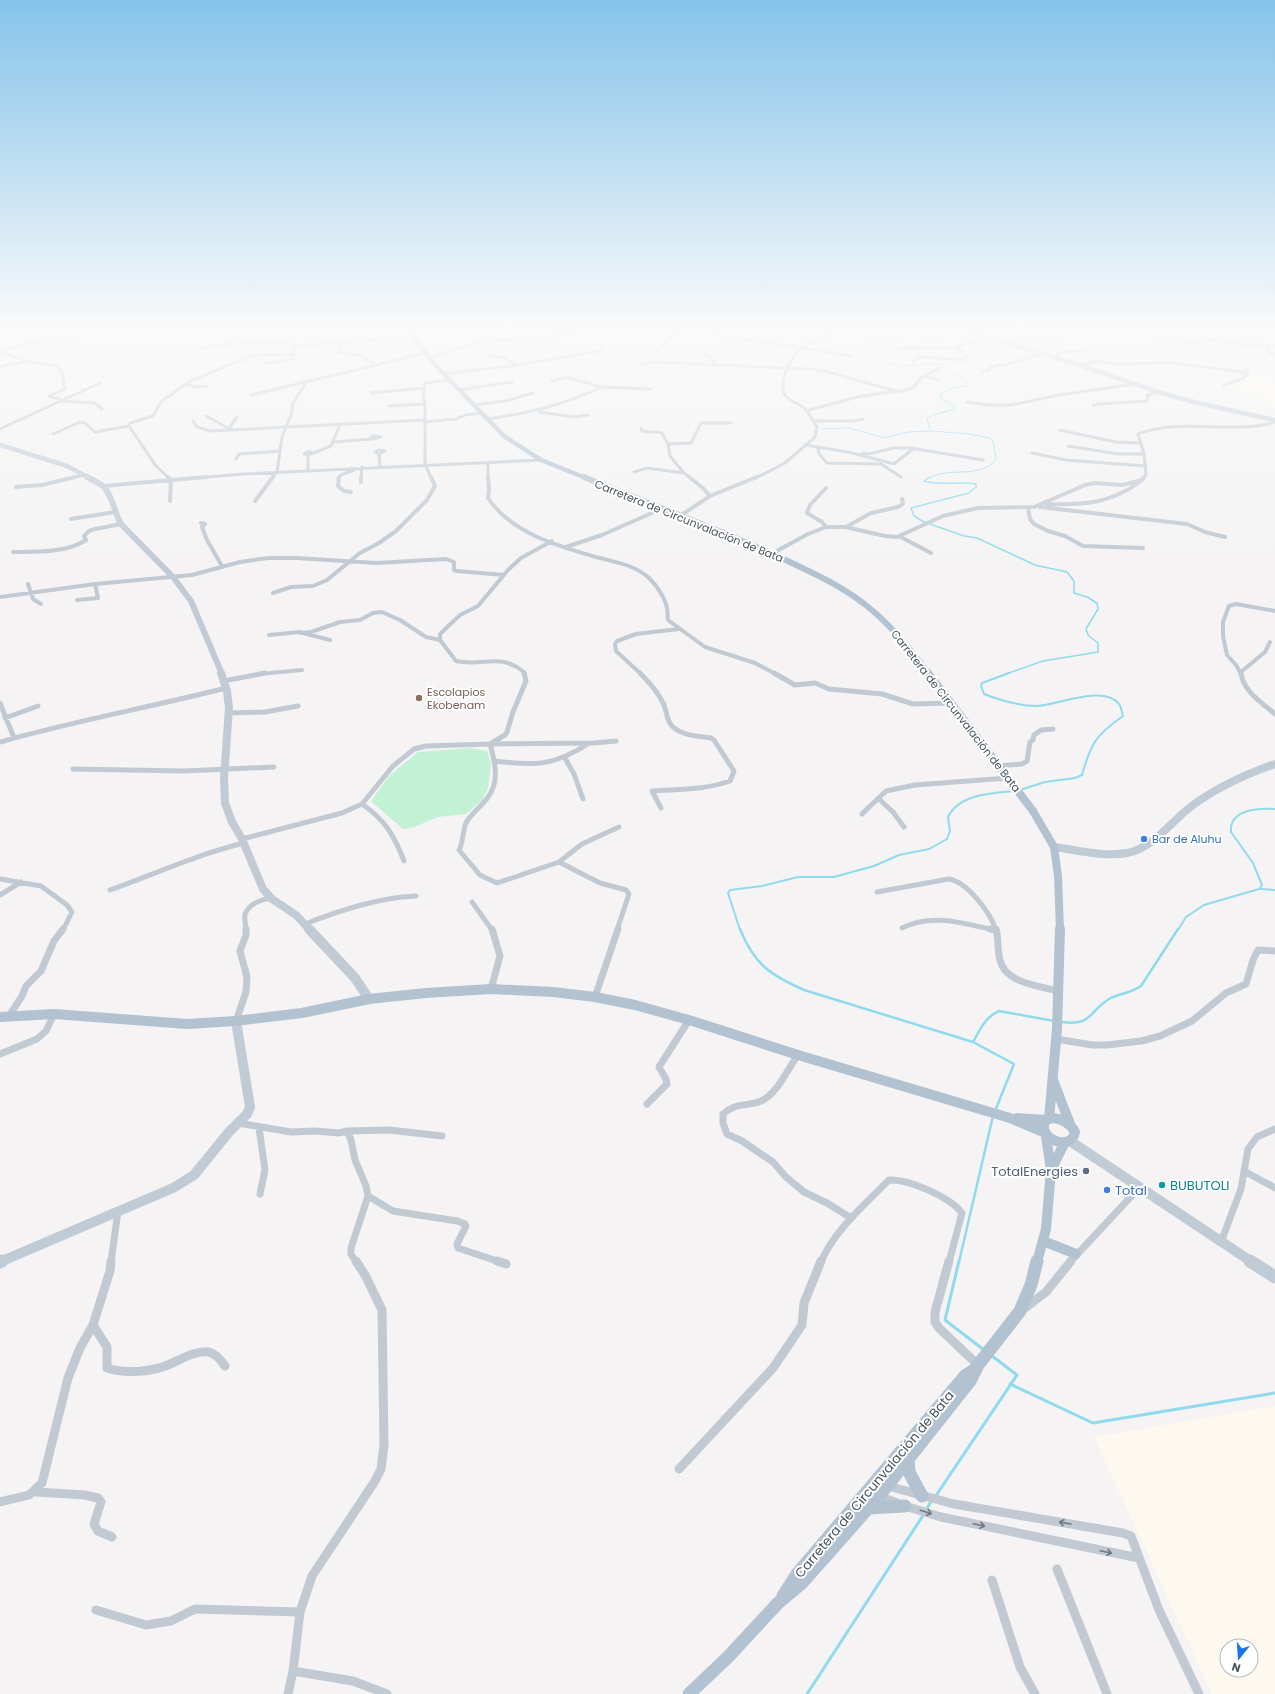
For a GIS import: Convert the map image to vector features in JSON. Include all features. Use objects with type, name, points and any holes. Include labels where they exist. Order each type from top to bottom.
[{"type":"main road","name":"Carretera de Circunvalación de Bata","points":[[475,406],[512,442],[541,460],[773,554],[836,585],[872,610],[901,639],[1033,811],[1054,848],[1058,876],[1060,943],[1058,1016],[1048,1120]]},
{"type":"main road","points":[[5,1017],[54,1014],[187,1024],[236,1022],[302,1013],[369,999],[492,989],[553,992],[595,997],[635,1005],[689,1020],[1006,1117],[1045,1134],[1055,1141],[1070,1140],[1075,1132],[1070,1124],[1062,1120],[1006,1117]]},
{"type":"main road","name":"Carretera de Circunvalación de Bata","points":[[1052,1078],[1070,1124]]},
{"type":"main road","points":[[1045,1134],[1043,1125],[1048,1120]]},
{"type":"main road","name":"Carretera de Circunvalación de Bata","points":[[778,1603],[797,1574],[878,1488],[908,1459],[970,1381],[979,1365],[1020,1312],[1031,1285],[1046,1230],[1051,1170],[1045,1134]]},
{"type":"main road","name":"Carretera de Circunvalación de Bata","points":[[1051,1170],[1070,1140]]},
{"type":"main road","points":[[1043,1241],[1076,1254]]},
{"type":"main road","name":"Carretera de Circunvalación de Bata","points":[[689,1694],[728,1657],[778,1603],[802,1583],[868,1508],[878,1488],[965,1376],[979,1365]]},
{"type":"main road","points":[[908,1459],[909,1472],[923,1496]]},
{"type":"main road","points":[[868,1508],[908,1507]]},
{"type":"street","points":[[0,429],[48,406]]},
{"type":"street","points":[[99,406],[102,409]]},
{"type":"street","points":[[53,434],[80,422],[85,423],[95,432],[129,426],[130,423],[153,416],[159,406]]},
{"type":"street","points":[[255,501],[277,472],[280,451],[286,427],[292,415],[293,406]]},
{"type":"street","points":[[273,593],[286,588],[307,587],[322,582],[367,548],[379,543],[391,535],[427,500],[435,486],[424,464],[425,406]]},
{"type":"street","points":[[488,420],[539,412],[555,406]]},
{"type":"street","points":[[680,516],[710,496],[741,484],[785,463],[806,445],[817,433],[817,427],[806,411],[800,406]]},
{"type":"street","points":[[806,411],[824,406]]},
{"type":"street","points":[[1211,406],[1275,421]]},
{"type":"street","points":[[539,412],[574,417],[588,415]]},
{"type":"street","points":[[193,421],[197,427],[202,430],[231,430],[449,420],[463,417],[465,415],[482,413]]},
{"type":"street","points":[[206,416],[231,430]]},
{"type":"street","points":[[231,430],[231,425],[236,417]]},
{"type":"street","points":[[813,421],[853,421],[863,419]]},
{"type":"street","points":[[1045,504],[1076,505],[1099,503],[1115,497],[1135,486],[1146,475],[1144,454],[1140,444],[1138,432],[1171,428],[1254,427],[1262,426],[1275,421]]},
{"type":"street","points":[[668,444],[691,443],[701,423],[730,423]]},
{"type":"street","points":[[129,426],[156,466],[171,480],[170,501]]},
{"type":"street","points":[[308,470],[308,455],[328,448],[334,442],[339,427]]},
{"type":"street","points":[[641,428],[644,432],[662,433],[668,444],[670,456],[684,473],[703,488],[710,496]]},
{"type":"street","points":[[1060,430],[1103,440],[1140,444]]},
{"type":"street","points":[[334,442],[372,439],[371,437],[374,436],[381,437],[379,442],[380,466]]},
{"type":"street","points":[[0,445],[48,459],[84,475],[103,486],[110,496],[121,524],[172,577],[191,601],[225,684],[229,713],[223,792],[232,822],[243,841],[263,889],[272,899],[305,924],[355,978],[369,999]]},
{"type":"street","points":[[806,445],[848,452],[896,464],[914,448]]},
{"type":"street","points":[[1068,446],[1124,454],[1144,454]]},
{"type":"street","points":[[817,447],[820,455],[827,463],[881,464],[888,468],[893,475],[901,477]]},
{"type":"street","points":[[862,456],[862,453],[869,454],[893,448],[914,448],[983,460]]},
{"type":"street","points":[[236,459],[240,454],[280,451]]},
{"type":"street","points":[[1032,453],[1066,460],[1146,466]]},
{"type":"street","points":[[103,486],[308,470],[541,460]]},
{"type":"street","points":[[488,462],[487,483],[490,489],[488,498],[493,506],[507,521],[566,547],[642,573],[655,585],[665,604],[668,620],[692,638],[715,651],[755,663],[795,685],[815,683],[829,689],[882,694],[913,704],[951,703]]},
{"type":"street","points":[[361,468],[361,482]]},
{"type":"street","points":[[351,492],[338,486],[338,478],[347,472],[361,468]]},
{"type":"street","points":[[634,472],[647,468],[684,473]]},
{"type":"street","points":[[16,487],[42,485],[84,475]]},
{"type":"street","points":[[1037,507],[1090,484],[1122,485],[1142,480]]},
{"type":"street","points":[[826,488],[822,494],[813,500],[808,506],[807,513],[809,516],[822,522],[826,527]]},
{"type":"street","points":[[845,527],[871,513],[898,507],[903,504],[902,499]]},
{"type":"street","points":[[773,554],[808,534],[826,527],[845,527],[885,536],[899,536],[943,516],[972,509],[1037,507],[1186,524],[1206,532],[1225,537]]},
{"type":"street","points":[[1028,508],[1030,519],[1034,524],[1041,528],[1065,536],[1083,546],[1143,548]]},
{"type":"street","points":[[566,547],[602,535],[661,509]]},
{"type":"street","points":[[71,519],[115,512]]},
{"type":"street","points":[[201,523],[205,524],[202,527],[207,540],[222,566]]},
{"type":"street","points":[[13,552],[28,552],[76,546],[85,542],[86,540],[84,536],[89,531],[121,524]]},
{"type":"street","points":[[899,536],[931,553]]},
{"type":"street","points":[[490,744],[505,735],[507,732],[513,712],[526,681],[524,672],[514,664],[496,660],[466,663],[456,661],[440,640],[440,634],[454,620],[478,606],[504,575],[525,555],[552,541]]},
{"type":"street","points":[[0,598],[95,584],[172,577],[268,558],[376,563],[446,560],[454,562],[454,570],[457,571],[504,575]]},
{"type":"street","points":[[28,584],[34,602],[41,604]]},
{"type":"street","points":[[78,600],[99,598],[95,584]]},
{"type":"street","points":[[1275,611],[1236,604],[1229,606],[1223,622],[1225,651],[1227,655],[1241,672],[1242,680],[1254,696],[1275,714]]},
{"type":"street","points":[[269,635],[310,632],[340,622],[360,620],[373,613],[382,612],[400,620],[426,637],[440,640]]},
{"type":"street","points":[[661,808],[652,791],[722,784],[730,781],[734,771],[714,740],[711,738],[685,734],[672,726],[666,714],[664,704],[654,689],[647,680],[616,650],[615,645],[617,641],[634,634],[679,629]]},
{"type":"street","points":[[300,633],[330,640]]},
{"type":"street","points":[[1241,672],[1254,663],[1265,652],[1270,642]]},
{"type":"street","points":[[0,742],[151,707],[225,684],[267,673],[302,670]]},
{"type":"street","points":[[0,703],[14,738]]},
{"type":"street","points":[[5,718],[38,706]]},
{"type":"street","points":[[229,713],[265,712],[298,706]]},
{"type":"street","points":[[999,766],[1022,764],[1026,761],[1030,742],[1033,740],[1037,731],[1053,729]]},
{"type":"street","points":[[110,890],[153,876],[215,850],[342,813],[362,804],[393,766],[414,749],[426,746],[490,744],[588,744],[616,741]]},
{"type":"street","points":[[490,744],[495,761],[495,776],[491,792],[467,821],[462,837],[462,844],[459,850],[478,874],[490,882],[497,883],[559,862],[582,844],[619,828]]},
{"type":"street","points":[[495,761],[537,765],[546,764],[565,758],[588,744]]},
{"type":"street","points":[[565,758],[574,774],[583,799]]},
{"type":"street","points":[[1054,848],[1110,853],[1127,853],[1139,849],[1192,805],[1217,789],[1275,764]]},
{"type":"street","points":[[72,770],[224,770],[274,767]]},
{"type":"street","points":[[870,807],[862,814],[886,791],[902,787],[1008,778]]},
{"type":"street","points":[[879,799],[893,812],[904,827]]},
{"type":"street","points":[[362,804],[382,818],[391,830],[404,861]]},
{"type":"street","points":[[559,862],[600,883],[626,890],[629,894],[595,997]]},
{"type":"street","points":[[0,879],[41,886],[67,905],[72,912],[66,924],[54,941],[41,970],[26,986],[22,996],[5,1017]]},
{"type":"street","points":[[877,892],[949,879],[957,880],[972,894],[992,921],[996,930],[999,957],[1003,967],[1008,973],[1022,981],[1058,991]]},
{"type":"street","points":[[0,895],[21,882]]},
{"type":"street","points":[[305,924],[368,902],[398,897],[416,896]]},
{"type":"street","points":[[0,1262],[172,1188],[194,1175],[247,1114],[250,1107],[236,1022],[246,992],[247,977],[240,951],[246,935],[245,914],[254,904],[266,898],[272,899]]},
{"type":"street","points":[[472,902],[492,929],[500,956],[492,989]]},
{"type":"street","points":[[902,928],[913,922],[932,920],[969,924],[996,930]]},
{"type":"street","points":[[1056,1034],[1092,1045],[1107,1045],[1141,1041],[1160,1036],[1192,1021],[1226,993],[1246,984],[1251,971],[1254,953],[1258,950],[1275,950]]},
{"type":"street","points":[[0,1054],[22,1046],[40,1037],[45,1032],[54,1014]]},
{"type":"street","points":[[647,1104],[667,1084],[668,1080],[666,1076],[660,1071],[659,1068],[689,1020]]},
{"type":"street","points":[[798,1054],[770,1096],[756,1104],[741,1104],[728,1108],[723,1114],[723,1123],[727,1134],[742,1140],[773,1162],[786,1177],[804,1192],[851,1218]]},
{"type":"street","points":[[238,1123],[259,1128],[291,1132],[315,1131],[339,1133],[347,1131],[389,1130],[442,1136]]},
{"type":"street","points":[[259,1128],[265,1170],[260,1194]]},
{"type":"street","points":[[1221,1242],[1236,1204],[1244,1171],[1246,1154],[1250,1144],[1261,1133],[1275,1129]]},
{"type":"street","points":[[288,1694],[293,1671],[300,1612],[312,1576],[375,1481],[381,1469],[384,1445],[382,1310],[365,1275],[351,1254],[351,1248],[368,1196],[366,1186],[355,1160],[351,1140],[347,1131]]},
{"type":"street","points":[[1070,1140],[1139,1188],[1275,1277]]},
{"type":"street","points":[[1244,1171],[1275,1188]]},
{"type":"street","points":[[679,1469],[773,1368],[802,1324],[804,1303],[824,1254],[851,1218],[889,1180],[893,1179],[913,1185],[961,1209],[962,1213],[935,1312],[935,1322],[979,1365]]},
{"type":"street","points":[[1020,1312],[1046,1292],[1076,1254],[1139,1188]]},
{"type":"street","points":[[368,1196],[393,1211],[457,1221],[465,1224],[466,1226],[457,1244],[458,1248],[506,1264]]},
{"type":"street","points":[[0,1502],[24,1498],[36,1492],[42,1483],[68,1378],[80,1348],[93,1325],[110,1271],[118,1211]]},
{"type":"street","points":[[93,1325],[108,1347],[107,1368],[111,1370],[120,1371],[161,1368],[196,1354],[206,1352],[216,1355],[225,1366]]},
{"type":"street","points":[[878,1488],[923,1496],[954,1504],[1123,1533],[1131,1536],[1138,1558],[1159,1610],[1199,1694]]},
{"type":"street","points":[[878,1488],[908,1507],[941,1517],[1138,1558]]},
{"type":"street","points":[[36,1492],[85,1495],[98,1498],[101,1502],[93,1522],[94,1528],[98,1532],[112,1537]]},
{"type":"street","points":[[1058,1570],[1107,1694]]},
{"type":"street","points":[[992,1580],[1020,1668],[1035,1694]]},
{"type":"street","points":[[96,1610],[146,1625],[171,1621],[195,1609],[300,1612]]},
{"type":"street","points":[[293,1671],[340,1679],[378,1689],[387,1694]]},
{"type":"shaded area","points":[[1275,1406],[1275,1694],[1212,1694],[1094,1437]]},
{"type":"green space","points":[[471,748],[487,751],[491,764],[488,788],[482,800],[466,814],[437,817],[412,828],[403,829],[371,801],[389,776],[418,752]]},
{"type":"waterway","points":[[930,430],[927,418],[955,409],[955,406]]},
{"type":"waterway","points":[[822,429],[849,428],[885,438],[908,432],[931,431],[969,434],[990,438],[993,441],[996,459],[990,465],[973,471],[946,473],[929,478]]},
{"type":"waterway","points":[[926,523],[914,516],[911,508],[969,493],[976,487],[976,484],[970,483],[937,483],[924,481],[930,477]]},
{"type":"waterway","points":[[930,524],[964,536],[977,538],[1035,565],[1067,572],[1074,581],[1074,593],[1087,597],[1097,603],[1098,609],[1086,629],[1088,635],[1098,643],[1098,652],[1043,661],[1006,674]]},
{"type":"waterway","points":[[1009,673],[982,683],[981,686],[984,694],[1010,703],[1037,706],[1080,697],[1103,696],[1112,698],[1119,704],[1123,716],[1106,729],[1096,741],[1088,755],[1082,775],[1075,778],[1045,782],[1020,790]]},
{"type":"waterway","points":[[740,930],[728,893],[730,890],[762,886],[798,877],[834,877],[874,866],[899,855],[929,849],[947,839],[950,831],[948,817],[953,809],[960,804],[977,796],[1014,791]]},
{"type":"waterway","points":[[1178,930],[1186,917],[1204,905],[1259,889],[1262,885],[1253,863],[1231,832],[1232,824],[1240,814],[1254,810],[1275,809]]},
{"type":"waterway","points":[[1260,889],[1275,890]]},
{"type":"waterway","points":[[740,929],[745,941],[757,960],[772,973],[792,985],[973,1042]]},
{"type":"waterway","points":[[1061,1022],[1071,1023],[1084,1020],[1109,999],[1133,991],[1141,986],[1178,929]]},
{"type":"waterway","points":[[973,1042],[983,1024],[999,1011],[1054,1021]]},
{"type":"waterway","points":[[973,1042],[1014,1064],[995,1111]]},
{"type":"waterway","points":[[959,1262],[993,1116]]},
{"type":"waterway","points":[[959,1261],[945,1320],[984,1350]]},
{"type":"waterway","points":[[992,1356],[1017,1375],[1011,1384]]},
{"type":"waterway","points":[[935,1497],[1011,1384]]},
{"type":"waterway","points":[[1011,1384],[1093,1423],[1275,1393]]},
{"type":"waterway","points":[[926,1510],[932,1500]]},
{"type":"waterway","points":[[807,1694],[924,1514]]},
{"type":"place","name":"Escolapios Ekobenam","points":[[419,698]]},
{"type":"place","name":"Bar de Aluhu","points":[[1144,839]]},
{"type":"place","name":"TotalEnergies","points":[[1086,1171]]},
{"type":"place","name":"BUBUTOLI","points":[[1162,1185]]},
{"type":"place","name":"Total","points":[[1107,1190]]}]
